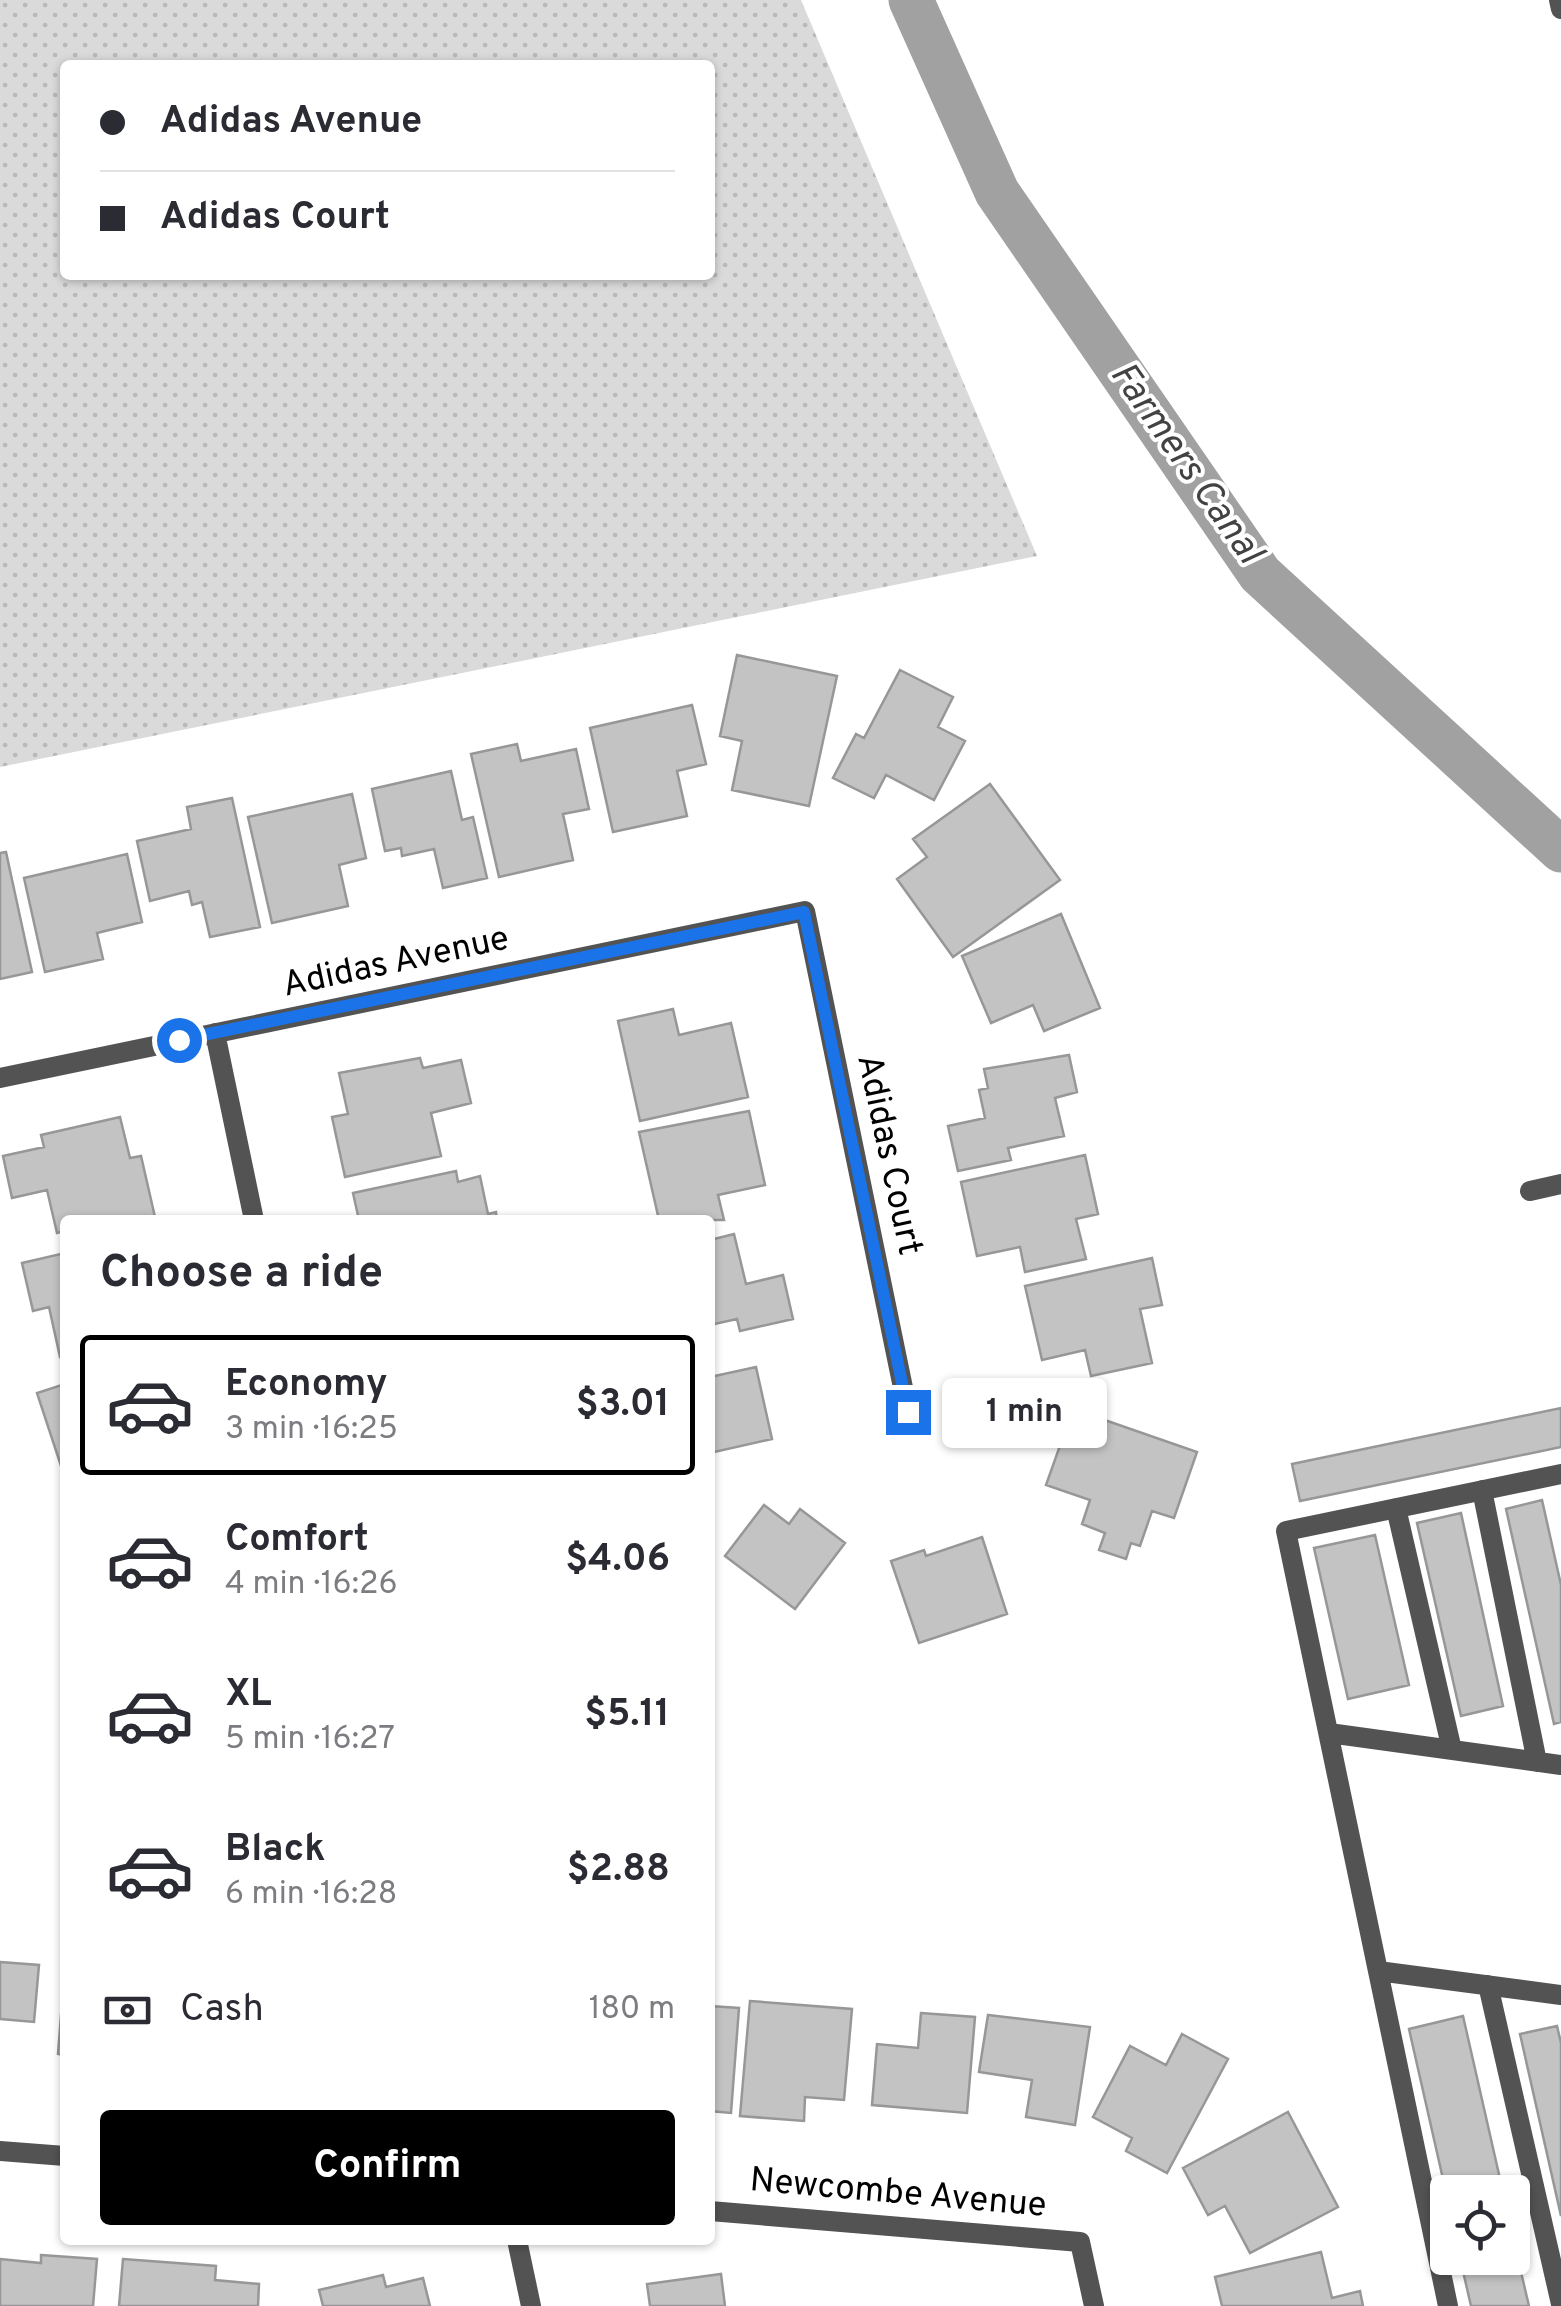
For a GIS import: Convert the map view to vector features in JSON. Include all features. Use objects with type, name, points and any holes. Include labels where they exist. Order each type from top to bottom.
[{"type":"street","points":[[1559,0],[1561,9]]},
{"type":"street","name":"Adidas Avenue","points":[[0,1078],[804,912]]},
{"type":"street","name":"Adidas Court","points":[[804,912],[908,1412]]},
{"type":"street","points":[[215,1033],[253,1215]]},
{"type":"street","points":[[1530,1190],[1561,1184]]},
{"type":"street","points":[[1448,2306],[1286,1531],[1561,1474]]},
{"type":"street","points":[[1482,1490],[1537,1762]]},
{"type":"street","points":[[1396,1508],[1452,1750]]},
{"type":"street","points":[[1329,1733],[1561,1765]]},
{"type":"street","points":[[1378,1970],[1561,1994]]},
{"type":"street","points":[[1488,1984],[1561,2304]]},
{"type":"street","points":[[0,2150],[60,2156]]},
{"type":"street","name":"Newcombe Avenue","points":[[715,2211],[1080,2242],[1094,2306]]},
{"type":"street","points":[[518,2245],[531,2306]]},
{"type":"shaded area","points":[[0,0],[801,0],[1037,556],[0,767]]},
{"type":"building","points":[[737,655],[837,676],[809,806],[732,790],[742,741],[720,736]]},
{"type":"building","points":[[900,670],[953,697],[938,727],[965,741],[934,800],[886,775],[874,798],[833,778],[856,734],[864,738]]},
{"type":"building","points":[[692,705],[706,764],[677,771],[687,816],[613,832],[590,728]]},
{"type":"building","points":[[517,744],[521,761],[576,749],[589,809],[563,814],[573,860],[499,877],[471,754]]},
{"type":"building","points":[[451,771],[462,820],[473,817],[487,878],[443,888],[434,849],[402,856],[401,848],[385,851],[372,789]]},
{"type":"building","points":[[990,784],[1060,880],[953,957],[897,879],[927,857],[913,839]]},
{"type":"building","points":[[352,794],[366,858],[339,865],[348,906],[272,923],[248,817]]},
{"type":"building","points":[[232,798],[260,927],[210,937],[202,902],[192,905],[189,891],[150,901],[137,841],[191,829],[187,807]]},
{"type":"building","points":[[6,852],[32,972],[0,979],[0,853]]},
{"type":"building","points":[[127,854],[142,922],[97,933],[103,959],[45,972],[24,878]]},
{"type":"building","points":[[1061,914],[1100,1008],[1044,1031],[1033,1005],[991,1023],[962,956]]},
{"type":"building","points":[[673,1009],[679,1035],[731,1023],[748,1097],[640,1121],[618,1021]]},
{"type":"building","points":[[1069,1055],[1077,1092],[1055,1098],[1064,1136],[1008,1148],[1011,1160],[958,1171],[948,1126],[985,1118],[979,1090],[988,1088],[984,1069]]},
{"type":"building","points":[[420,1058],[423,1068],[461,1060],[471,1103],[431,1113],[441,1156],[345,1177],[332,1117],[348,1114],[339,1073]]},
{"type":"building","points":[[749,1111],[765,1185],[718,1195],[724,1220],[715,1220],[715,1215],[658,1215],[639,1132]]},
{"type":"building","points":[[120,1117],[130,1158],[141,1156],[155,1215],[60,1215],[57,1233],[47,1190],[12,1198],[3,1156],[44,1147],[41,1135]]},
{"type":"building","points":[[1085,1155],[1098,1214],[1076,1219],[1086,1259],[1025,1272],[1020,1247],[977,1256],[961,1182]]},
{"type":"building","points":[[456,1171],[458,1182],[480,1176],[488,1214],[496,1215],[358,1215],[353,1193]]},
{"type":"building","points":[[734,1234],[746,1284],[783,1275],[793,1319],[740,1331],[737,1319],[715,1324],[715,1239]]},
{"type":"building","points":[[60,1254],[60,1357],[49,1307],[33,1311],[22,1263]]},
{"type":"building","points":[[1152,1258],[1162,1305],[1140,1309],[1152,1363],[1091,1376],[1085,1350],[1042,1360],[1025,1286]]},
{"type":"building","points":[[756,1367],[772,1439],[715,1452],[715,1376]]},
{"type":"building","points":[[60,1386],[60,1463],[37,1393]]},
{"type":"building","points":[[1561,1408],[1561,1447],[1300,1501],[1292,1464]]},
{"type":"building","points":[[1073,1409],[1197,1452],[1174,1518],[1152,1511],[1140,1546],[1131,1543],[1126,1559],[1099,1550],[1105,1533],[1082,1524],[1090,1500],[1046,1485]]},
{"type":"building","points":[[1542,1500],[1561,1585],[1561,1722],[1554,1724],[1506,1509]]},
{"type":"building","points":[[764,1505],[789,1524],[800,1509],[845,1543],[795,1609],[725,1556]]},
{"type":"building","points":[[1461,1513],[1503,1706],[1461,1716],[1417,1523]]},
{"type":"building","points":[[1375,1535],[1409,1685],[1348,1699],[1314,1548]]},
{"type":"building","points":[[982,1537],[1007,1614],[919,1643],[891,1561],[924,1550],[926,1556]]},
{"type":"building","points":[[0,1962],[39,1965],[34,2022],[0,2019]]},
{"type":"building","points":[[750,2001],[852,2009],[844,2100],[805,2097],[804,2121],[740,2116]]},
{"type":"building","points":[[715,2006],[739,2008],[731,2113],[715,2111]]},
{"type":"building","points":[[921,2013],[975,2017],[967,2113],[872,2105],[877,2044],[918,2048]]},
{"type":"building","points":[[988,2015],[1090,2027],[1075,2125],[1026,2117],[1032,2080],[979,2072]]},
{"type":"building","points":[[1463,2016],[1499,2175],[1442,2175],[1409,2029]]},
{"type":"building","points":[[1557,2026],[1561,2043],[1561,2216],[1520,2034]]},
{"type":"building","points":[[1182,2034],[1228,2059],[1167,2173],[1126,2151],[1132,2138],[1093,2117],[1130,2046],[1166,2065]]},
{"type":"building","points":[[1288,2112],[1338,2207],[1250,2253],[1225,2206],[1208,2215],[1183,2168]]},
{"type":"building","points":[[1321,2252],[1332,2298],[1360,2291],[1363,2306],[1222,2306],[1215,2277]]},
{"type":"building","points":[[41,2255],[97,2259],[93,2306],[0,2306],[0,2259],[41,2263]]},
{"type":"building","points":[[123,2259],[216,2266],[215,2280],[259,2284],[258,2306],[119,2306]]},
{"type":"building","points":[[721,2274],[725,2306],[650,2306],[647,2284]]},
{"type":"building","points":[[383,2275],[386,2287],[423,2278],[430,2306],[323,2306],[319,2290]]},
{"type":"building","points":[[1464,2275],[1522,2275],[1529,2306],[1471,2306]]},
{"type":"waterway","name":"Farmers Canal","points":[[911,0],[997,192],[1260,574],[1561,850]]},
{"type":"route","points":[[179,1040],[804,912],[908,1412]]}]
